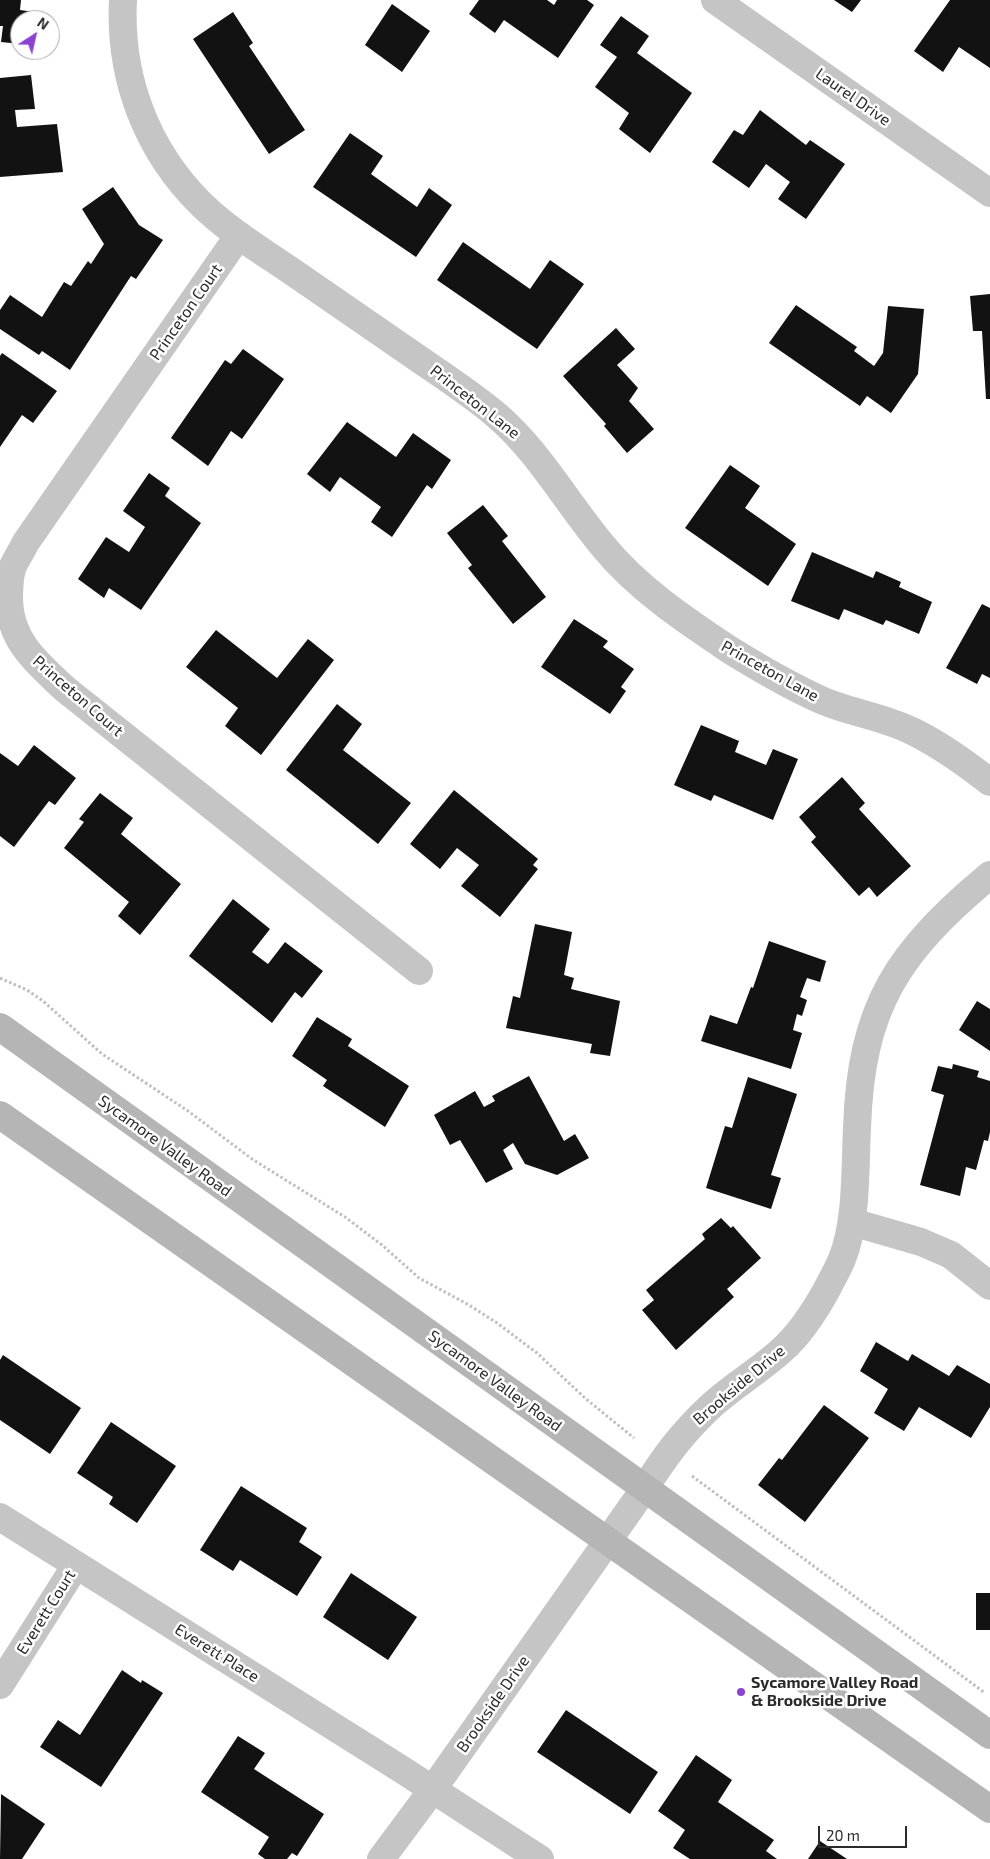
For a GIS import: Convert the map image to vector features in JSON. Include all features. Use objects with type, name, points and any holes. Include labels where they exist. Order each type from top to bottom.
[{"type":"main road","name":"Sycamore Valley Road","points":[[0,1027],[990,1734]]},
{"type":"main road","points":[[0,1115],[990,1809]]},
{"type":"street","name":"Princeton Lane","points":[[124,0],[122,18],[126,64],[134,98],[151,136],[169,166],[201,204],[239,235],[457,385],[495,414],[528,445],[577,514],[605,549],[638,582],[670,609],[769,674],[823,701],[910,730],[953,753],[990,782]]},
{"type":"street","name":"Laurel Drive","points":[[715,0],[990,193]]},
{"type":"street","name":"Princeton Court","points":[[239,235],[26,542],[13,567],[9,590],[9,610],[15,633],[32,658],[64,689],[419,971]]},
{"type":"street","name":"Brookside Drive","points":[[381,1859],[433,1790],[644,1488],[665,1455],[712,1405],[783,1350],[804,1326],[826,1291],[843,1258],[852,1222],[859,1090],[863,1057],[872,1022],[886,991],[900,967],[920,942],[956,903],[990,875]]},
{"type":"street","points":[[852,1222],[921,1242],[951,1255],[990,1286]]},
{"type":"street","name":"Everett Place","points":[[0,1517],[540,1859]]},
{"type":"street","name":"Everett Court","points":[[0,1685],[76,1564]]},
{"type":"path","points":[[0,978],[27,990],[43,1001],[102,1054],[188,1111],[252,1159],[345,1217],[382,1245],[419,1278],[469,1305],[497,1323],[537,1353],[586,1399],[634,1438]]},
{"type":"path","points":[[692,1476],[990,1696]]},
{"type":"building","points":[[0,0],[21,0],[20,10],[10,10],[10,43],[1,42],[3,26],[0,26]]},
{"type":"building","points":[[479,0],[547,0],[554,5],[557,0],[587,0],[594,5],[558,58],[504,20],[495,33],[469,14]]},
{"type":"building","points":[[834,0],[861,0],[852,12]]},
{"type":"building","points":[[950,0],[990,0],[990,68],[959,47],[943,72],[914,51]]},
{"type":"building","points":[[392,4],[430,31],[402,72],[365,45]]},
{"type":"building","points":[[233,12],[253,43],[249,46],[305,130],[269,154],[193,39]]},
{"type":"building","points":[[621,16],[649,36],[637,53],[692,93],[650,153],[619,129],[629,113],[595,87],[617,57],[600,45]]},
{"type":"building","points":[[31,75],[35,109],[15,110],[17,127],[57,124],[63,172],[0,177],[0,78]]},
{"type":"building","points":[[760,110],[806,145],[810,140],[845,164],[806,219],[778,199],[790,182],[766,164],[749,188],[712,162],[734,130],[743,135]]},
{"type":"building","points":[[350,133],[383,156],[371,174],[417,207],[429,188],[452,205],[416,257],[313,187]]},
{"type":"building","points":[[113,187],[139,225],[163,240],[136,279],[131,276],[70,370],[42,351],[39,355],[0,329],[0,310],[10,295],[42,317],[64,282],[71,286],[88,261],[91,264],[104,244],[82,209]]},
{"type":"building","points":[[463,242],[530,289],[550,260],[584,284],[537,349],[437,280]]},
{"type":"building","points":[[990,294],[990,399],[986,399],[982,331],[973,331],[970,296]]},
{"type":"building","points":[[796,305],[857,347],[854,351],[874,366],[883,353],[888,306],[924,309],[918,374],[891,413],[867,396],[860,406],[769,343]]},
{"type":"building","points":[[616,328],[635,349],[617,365],[638,388],[629,401],[654,429],[627,453],[604,426],[606,424],[563,376]]},
{"type":"building","points":[[243,349],[284,379],[242,439],[231,431],[208,466],[171,438],[225,360],[231,364]]},
{"type":"building","points":[[2,353],[57,391],[33,423],[22,415],[0,447],[0,356]]},
{"type":"building","points":[[347,422],[396,457],[413,433],[451,460],[432,489],[427,485],[392,537],[371,522],[381,507],[340,477],[330,492],[307,474]]},
{"type":"building","points":[[730,465],[760,486],[745,508],[796,544],[768,586],[685,528]]},
{"type":"building","points":[[149,473],[170,488],[165,496],[201,523],[141,610],[109,588],[104,598],[78,579],[106,537],[129,552],[145,527],[123,511]]},
{"type":"building","points":[[483,505],[508,536],[502,541],[546,597],[513,624],[468,568],[472,565],[447,533]]},
{"type":"building","points":[[812,552],[873,578],[876,571],[901,582],[899,587],[932,602],[919,634],[886,620],[883,625],[844,609],[839,620],[791,601]]},
{"type":"building","points":[[982,604],[990,608],[990,678],[982,674],[977,684],[946,668]]},
{"type":"building","points":[[574,619],[608,641],[603,647],[634,669],[621,687],[626,691],[610,714],[541,667]]},
{"type":"building","points":[[216,630],[277,678],[308,639],[334,660],[261,755],[225,726],[238,708],[186,667]]},
{"type":"building","points":[[337,704],[362,724],[343,750],[411,803],[378,844],[286,770]]},
{"type":"building","points":[[701,725],[739,741],[735,752],[766,765],[773,749],[798,759],[773,820],[714,795],[711,801],[674,785]]},
{"type":"building","points":[[34,745],[76,778],[55,805],[49,801],[14,847],[0,836],[0,753],[18,766]]},
{"type":"building","points":[[842,777],[865,803],[859,809],[911,866],[877,897],[869,887],[859,896],[811,842],[816,837],[799,817]]},
{"type":"building","points":[[454,790],[538,859],[533,865],[538,869],[500,917],[461,886],[479,865],[457,848],[440,869],[410,844]]},
{"type":"building","points":[[100,793],[133,818],[121,834],[181,884],[140,935],[118,916],[129,902],[64,848],[84,822],[79,819]]},
{"type":"building","points":[[233,899],[270,929],[252,952],[268,964],[285,942],[323,971],[302,998],[295,992],[272,1023],[189,956]]},
{"type":"building","points":[[535,924],[572,932],[564,975],[574,978],[571,989],[620,1001],[610,1056],[590,1053],[592,1044],[506,1028],[513,996],[520,998]]},
{"type":"building","points":[[769,941],[826,961],[820,982],[807,978],[800,997],[807,1000],[802,1016],[797,1014],[793,1030],[802,1033],[791,1069],[701,1041],[710,1015],[737,1024],[751,987],[753,988]]},
{"type":"building","points":[[977,1001],[990,1009],[990,1051],[959,1030]]},
{"type":"building","points":[[317,1017],[352,1039],[348,1046],[409,1086],[385,1127],[323,1086],[327,1080],[292,1056]]},
{"type":"building","points":[[953,1064],[979,1071],[977,1077],[990,1081],[990,1132],[988,1141],[984,1140],[976,1170],[966,1167],[960,1196],[920,1185],[944,1095],[931,1091],[938,1066],[952,1069]]},
{"type":"building","points":[[529,1076],[564,1141],[575,1134],[589,1158],[557,1175],[525,1164],[513,1143],[503,1150],[513,1169],[486,1183],[460,1140],[450,1145],[434,1115],[475,1091],[484,1107],[495,1101],[492,1096]]},
{"type":"building","points":[[748,1077],[797,1094],[771,1175],[781,1178],[771,1209],[706,1188],[725,1126],[732,1128]]},
{"type":"building","points":[[721,1218],[731,1228],[733,1226],[761,1258],[727,1289],[734,1297],[676,1350],[642,1310],[654,1300],[646,1290],[705,1239],[702,1234]]},
{"type":"building","points":[[876,1342],[908,1361],[912,1354],[949,1376],[957,1365],[990,1384],[990,1407],[971,1438],[919,1407],[904,1431],[874,1413],[888,1389],[860,1371]]},
{"type":"building","points":[[3,1355],[81,1408],[50,1454],[0,1420],[0,1360]]},
{"type":"building","points":[[824,1405],[869,1438],[805,1522],[758,1485],[779,1458],[782,1460]]},
{"type":"building","points":[[111,1422],[176,1466],[137,1523],[109,1504],[113,1497],[77,1473]]},
{"type":"building","points":[[241,1486],[307,1528],[299,1542],[322,1557],[297,1596],[240,1560],[233,1571],[200,1550]]},
{"type":"building","points":[[351,1573],[417,1617],[388,1660],[323,1617]]},
{"type":"building","points":[[976,1593],[990,1593],[990,1630],[976,1630]]},
{"type":"building","points":[[122,1670],[141,1683],[142,1680],[163,1693],[101,1787],[40,1747],[58,1720],[80,1735]]},
{"type":"building","points":[[566,1710],[658,1772],[630,1814],[537,1752]]},
{"type":"building","points":[[238,1736],[265,1753],[254,1769],[324,1814],[297,1856],[292,1853],[287,1859],[265,1859],[258,1854],[269,1837],[201,1792]]},
{"type":"building","points":[[696,1755],[732,1780],[718,1802],[774,1840],[766,1851],[777,1859],[690,1859],[673,1848],[685,1830],[658,1811]]},
{"type":"building","points":[[1,1794],[45,1824],[22,1859],[0,1859]]},
{"type":"building","points":[[820,1841],[847,1859],[808,1859]]},
{"type":"place","name":"Sycamore Valley Road & Brookside Drive","points":[[741,1692]]}]
